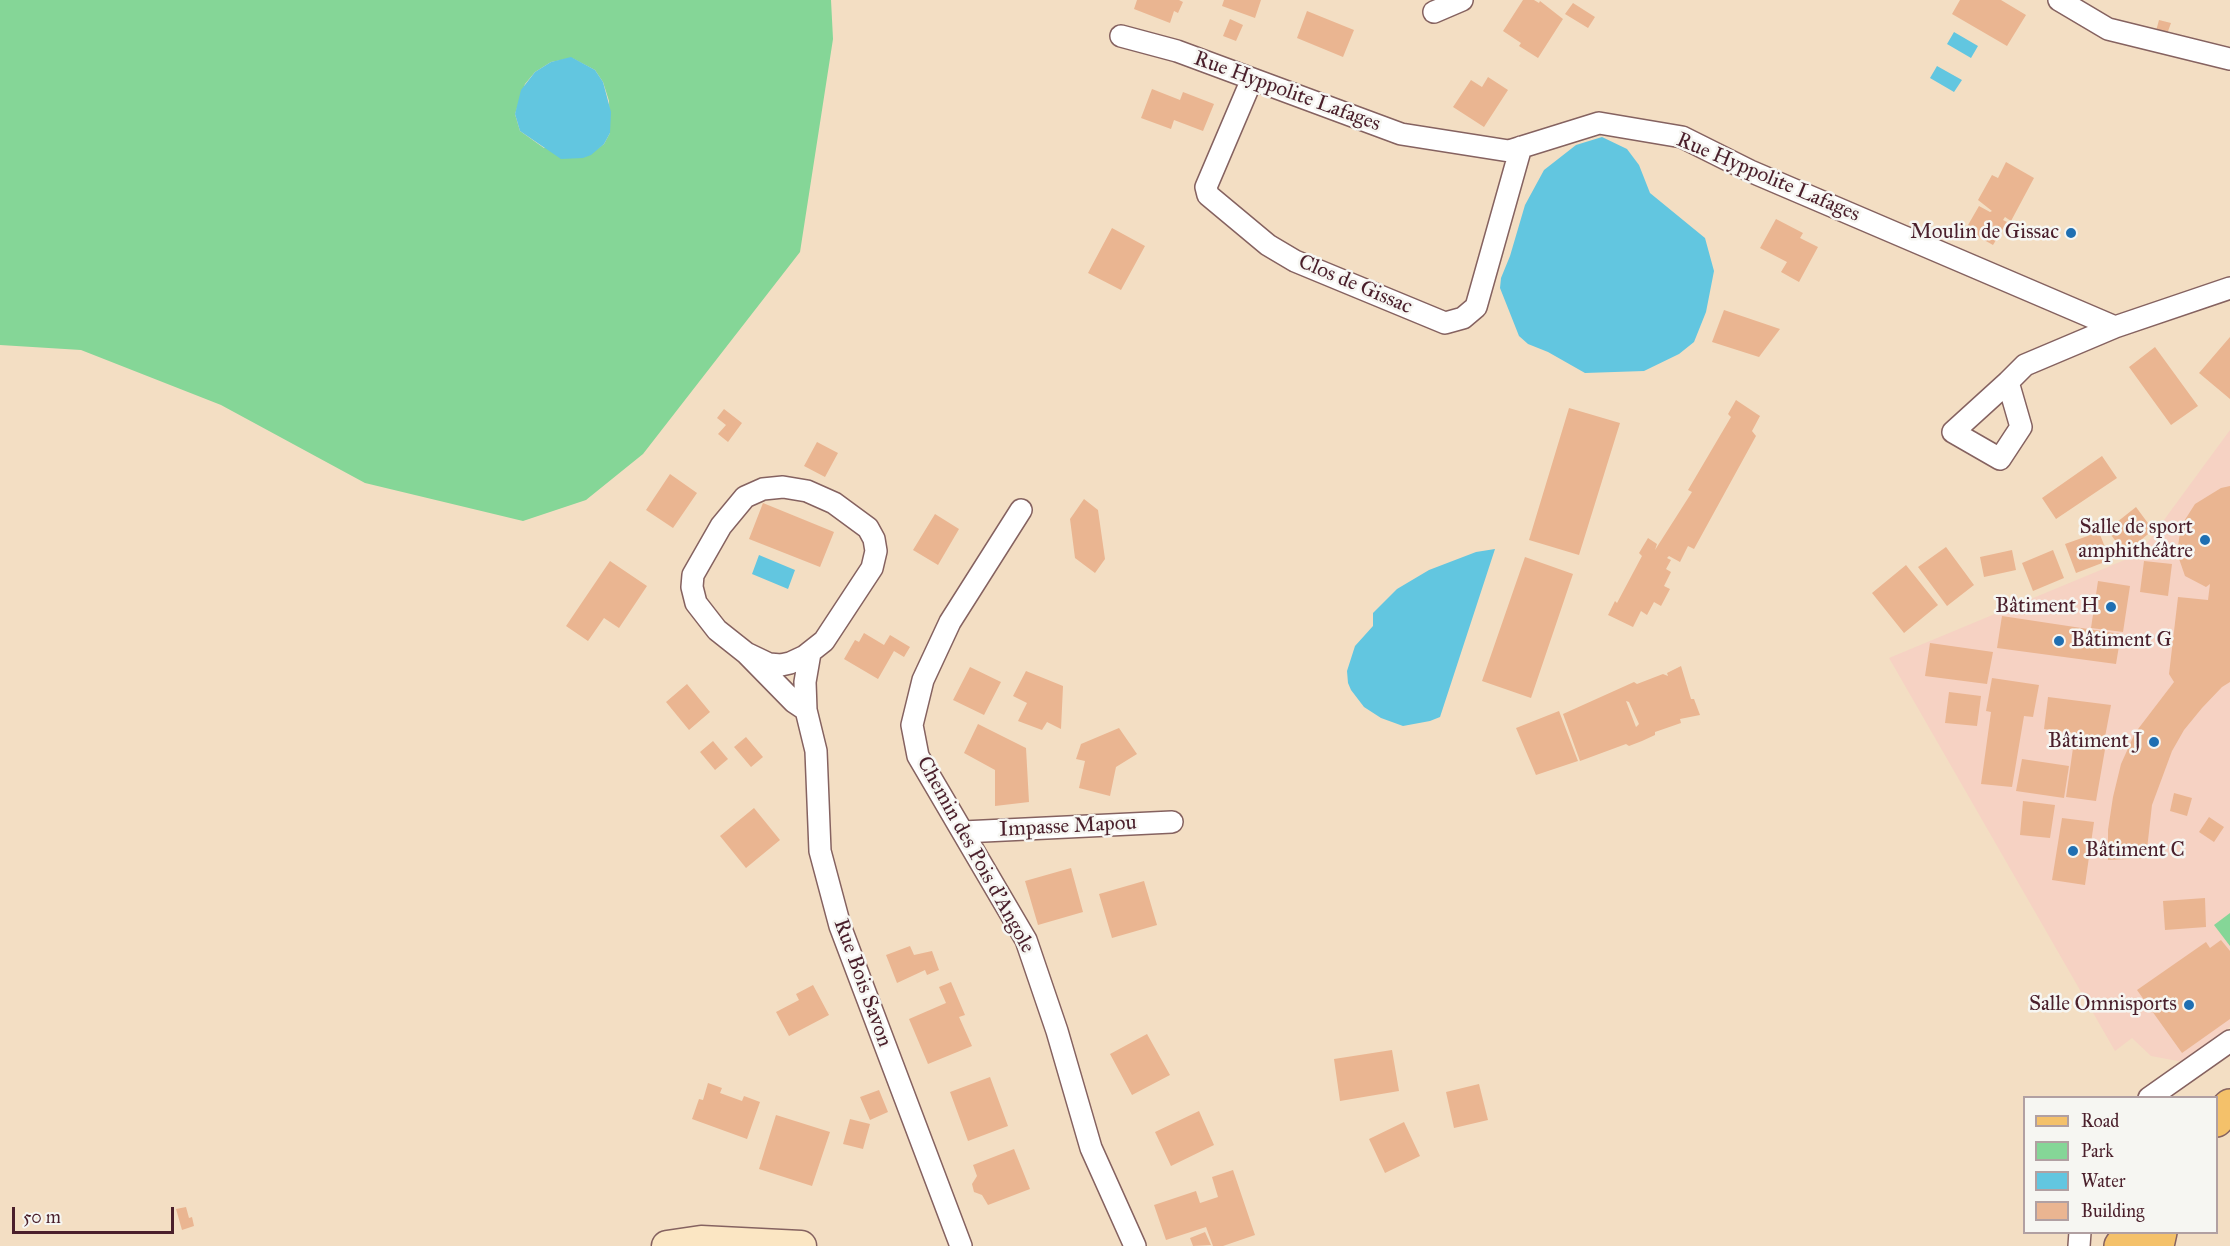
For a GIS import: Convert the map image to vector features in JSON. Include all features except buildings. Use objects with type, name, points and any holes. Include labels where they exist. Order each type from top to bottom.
[{"type":"main road","points":[[2218,1119],[2230,1106]]},
{"type":"main road","points":[[2121,1246],[2130,1234]]},
{"type":"street","points":[[1434,12],[1461,0]]},
{"type":"street","points":[[2059,0],[2108,29],[2230,59]]},
{"type":"street","name":"Rue Hyppolite Lafages","points":[[1121,36],[1177,51],[1401,134],[1509,151],[1599,123],[1682,137],[1750,171],[2115,327]]},
{"type":"street","name":"Clos de Gissac","points":[[1251,79],[1206,187],[1208,195],[1268,245],[1295,261],[1445,323],[1463,318],[1476,307],[1521,147]]},
{"type":"street","points":[[2008,382],[2025,365],[2115,327],[2230,288]]},
{"type":"street","points":[[746,653],[769,664],[781,665],[810,653],[824,641],[872,568],[876,551],[874,539],[868,528],[834,502],[807,491],[783,488],[763,489],[745,496],[721,526],[693,575],[692,587],[696,603],[717,630],[746,653],[794,702],[806,710]]},
{"type":"street","name":"Chemin des Pois d'Angole","points":[[1021,510],[950,622],[923,680],[912,725],[918,756],[1026,940],[1057,1031],[1091,1148],[1135,1246]]},
{"type":"street","name":"Rue Bois Savon","points":[[810,653],[805,682],[806,710],[816,751],[820,851],[840,926],[961,1246]]},
{"type":"street","name":"Impasse Mapou","points":[[963,832],[1172,822]]},
{"type":"street","points":[[2152,1096],[2230,1041]]},
{"type":"street","points":[[667,1246],[701,1244],[801,1246]]},
{"type":"shaded area","points":[[2230,430],[2230,1027],[2183,1062],[2151,1056],[2132,1038],[2115,1051],[1889,658],[2139,554]]},
{"type":"green space","points":[[0,0],[831,0],[833,39],[800,252],[643,454],[586,500],[523,521],[365,483],[221,405],[81,350],[0,345]],"holes":[[[572,58],[595,70],[603,82],[609,101],[610,133],[604,144],[597,149],[544,148],[520,131],[515,114],[525,84],[535,72],[551,62]]]},
{"type":"green space","points":[[2230,913],[2230,946],[2214,925]]},
{"type":"water","points":[[1954,32],[1978,46],[1971,58],[1947,44]]},
{"type":"water","points":[[571,57],[595,70],[603,82],[611,112],[610,133],[604,144],[591,155],[583,158],[561,159],[520,131],[515,114],[521,90],[535,72],[551,62]]},
{"type":"water","points":[[1937,66],[1962,80],[1954,92],[1930,78]]},
{"type":"water","points":[[1602,137],[1627,149],[1639,165],[1650,193],[1705,238],[1714,271],[1706,312],[1694,342],[1679,354],[1644,371],[1585,373],[1548,352],[1528,344],[1519,336],[1500,288],[1501,278],[1525,205],[1544,170],[1576,145]]},
{"type":"water","points":[[1495,549],[1440,717],[1403,726],[1381,718],[1364,707],[1351,690],[1347,671],[1355,646],[1373,626],[1373,613],[1397,589],[1429,570],[1476,552]]},
{"type":"water","points":[[759,555],[795,570],[788,589],[752,574]]},
{"type":"place","name":"Moulin de Gissac","points":[[2071,233]]},
{"type":"place","name":"Salle de sport amphithéâtre","points":[[2205,540]]},
{"type":"place","name":"Bâtiment H","points":[[2111,607]]},
{"type":"place","name":"Bâtiment G","points":[[2059,641]]},
{"type":"place","name":"Bâtiment J","points":[[2154,742]]},
{"type":"place","name":"Bâtiment C","points":[[2073,851]]},
{"type":"place","name":"Salle Omnisports","points":[[2189,1005]]}]
